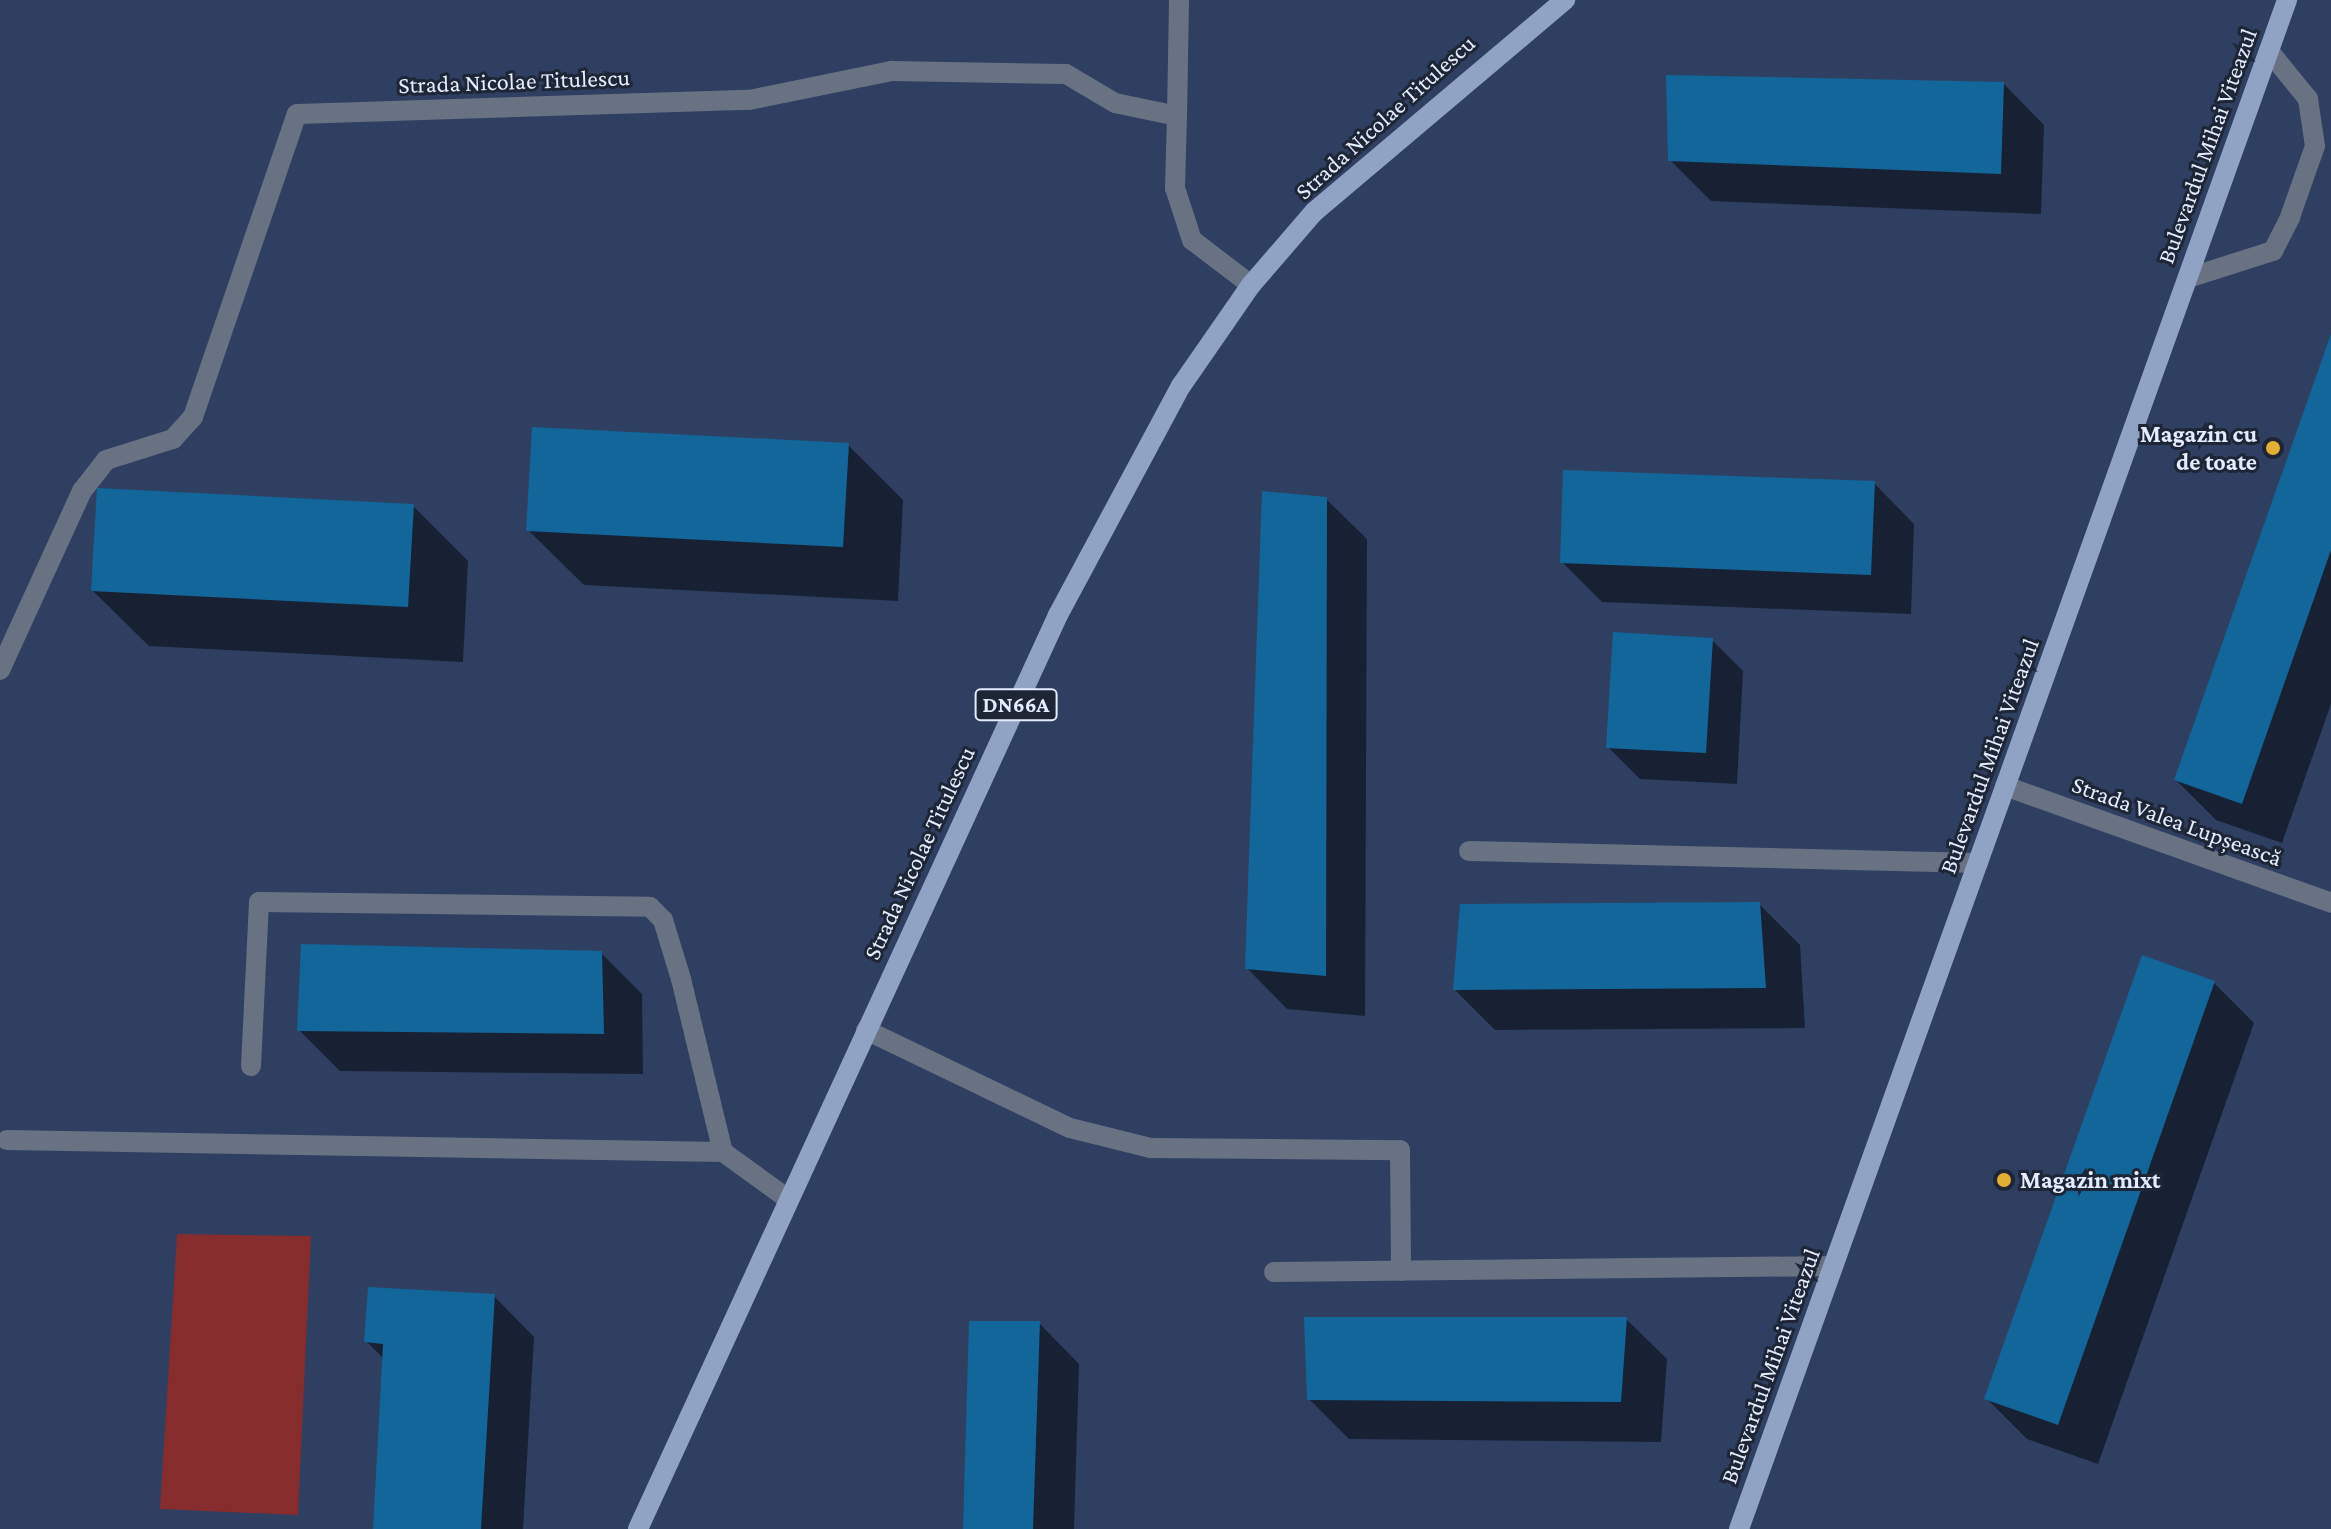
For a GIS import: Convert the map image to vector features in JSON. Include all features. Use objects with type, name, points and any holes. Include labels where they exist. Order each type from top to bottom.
[{"type":"main road","name":"Strada Nicolae Titulescu","points":[[638,1529],[866,1030],[1093,546],[1181,386],[1251,285],[1314,212],[1410,124],[1565,0]]},
{"type":"main road","name":"Bulevardul Mihai Viteazul","points":[[1739,1529],[2287,0]]},
{"type":"street","points":[[1179,0],[1175,188],[1192,240],[1251,285]]},
{"type":"street","points":[[2188,278],[2273,251],[2290,217],[2315,146],[2308,99],[2269,51]]},
{"type":"street","name":"Strada Nicolae Titulescu","points":[[0,670],[82,491],[106,460],[173,439],[193,417],[297,114],[749,100],[892,71],[1066,74],[1115,103],[1177,116]]},
{"type":"street","name":"Strada Valea Lupșească","points":[[2005,786],[2331,903]]},
{"type":"street","points":[[1469,851],[1978,863]]},
{"type":"street","points":[[251,1066],[259,902],[650,907],[663,920],[681,979],[723,1152]]},
{"type":"street","points":[[866,1030],[1070,1128],[1151,1148],[1400,1150],[1401,1271]]},
{"type":"street","points":[[7,1140],[723,1152],[788,1199]]},
{"type":"street","points":[[1274,1272],[1833,1266]]},
{"type":"shaded area","points":[[177,1234],[311,1236],[298,1515],[160,1509]]},
{"type":"building","points":[[1666,75],[2004,82],[2001,174],[1668,161]]},
{"type":"building","points":[[2331,334],[2331,550],[2242,804],[2174,780]]},
{"type":"building","points":[[532,427],[849,443],[843,547],[526,531]]},
{"type":"building","points":[[1563,470],[1875,481],[1871,575],[1560,563]]},
{"type":"building","points":[[97,488],[414,504],[408,607],[91,591]]},
{"type":"building","points":[[1262,491],[1327,497],[1326,976],[1245,969]]},
{"type":"building","points":[[1613,632],[1713,638],[1706,753],[1606,748]]},
{"type":"building","points":[[1760,902],[1766,988],[1453,990],[1460,904]]},
{"type":"building","points":[[301,944],[602,951],[604,1034],[297,1031]]},
{"type":"building","points":[[2142,955],[2215,981],[2058,1425],[1984,1399]]},
{"type":"building","points":[[368,1287],[495,1294],[481,1529],[373,1529],[383,1344],[364,1342]]},
{"type":"building","points":[[1304,1317],[1627,1317],[1621,1402],[1307,1400]]},
{"type":"building","points":[[969,1321],[1040,1321],[1033,1529],[963,1529]]},
{"type":"place","name":"Magazin cu de toate","points":[[2273,448]]},
{"type":"place","name":"Magazin mixt","points":[[2004,1180]]}]
